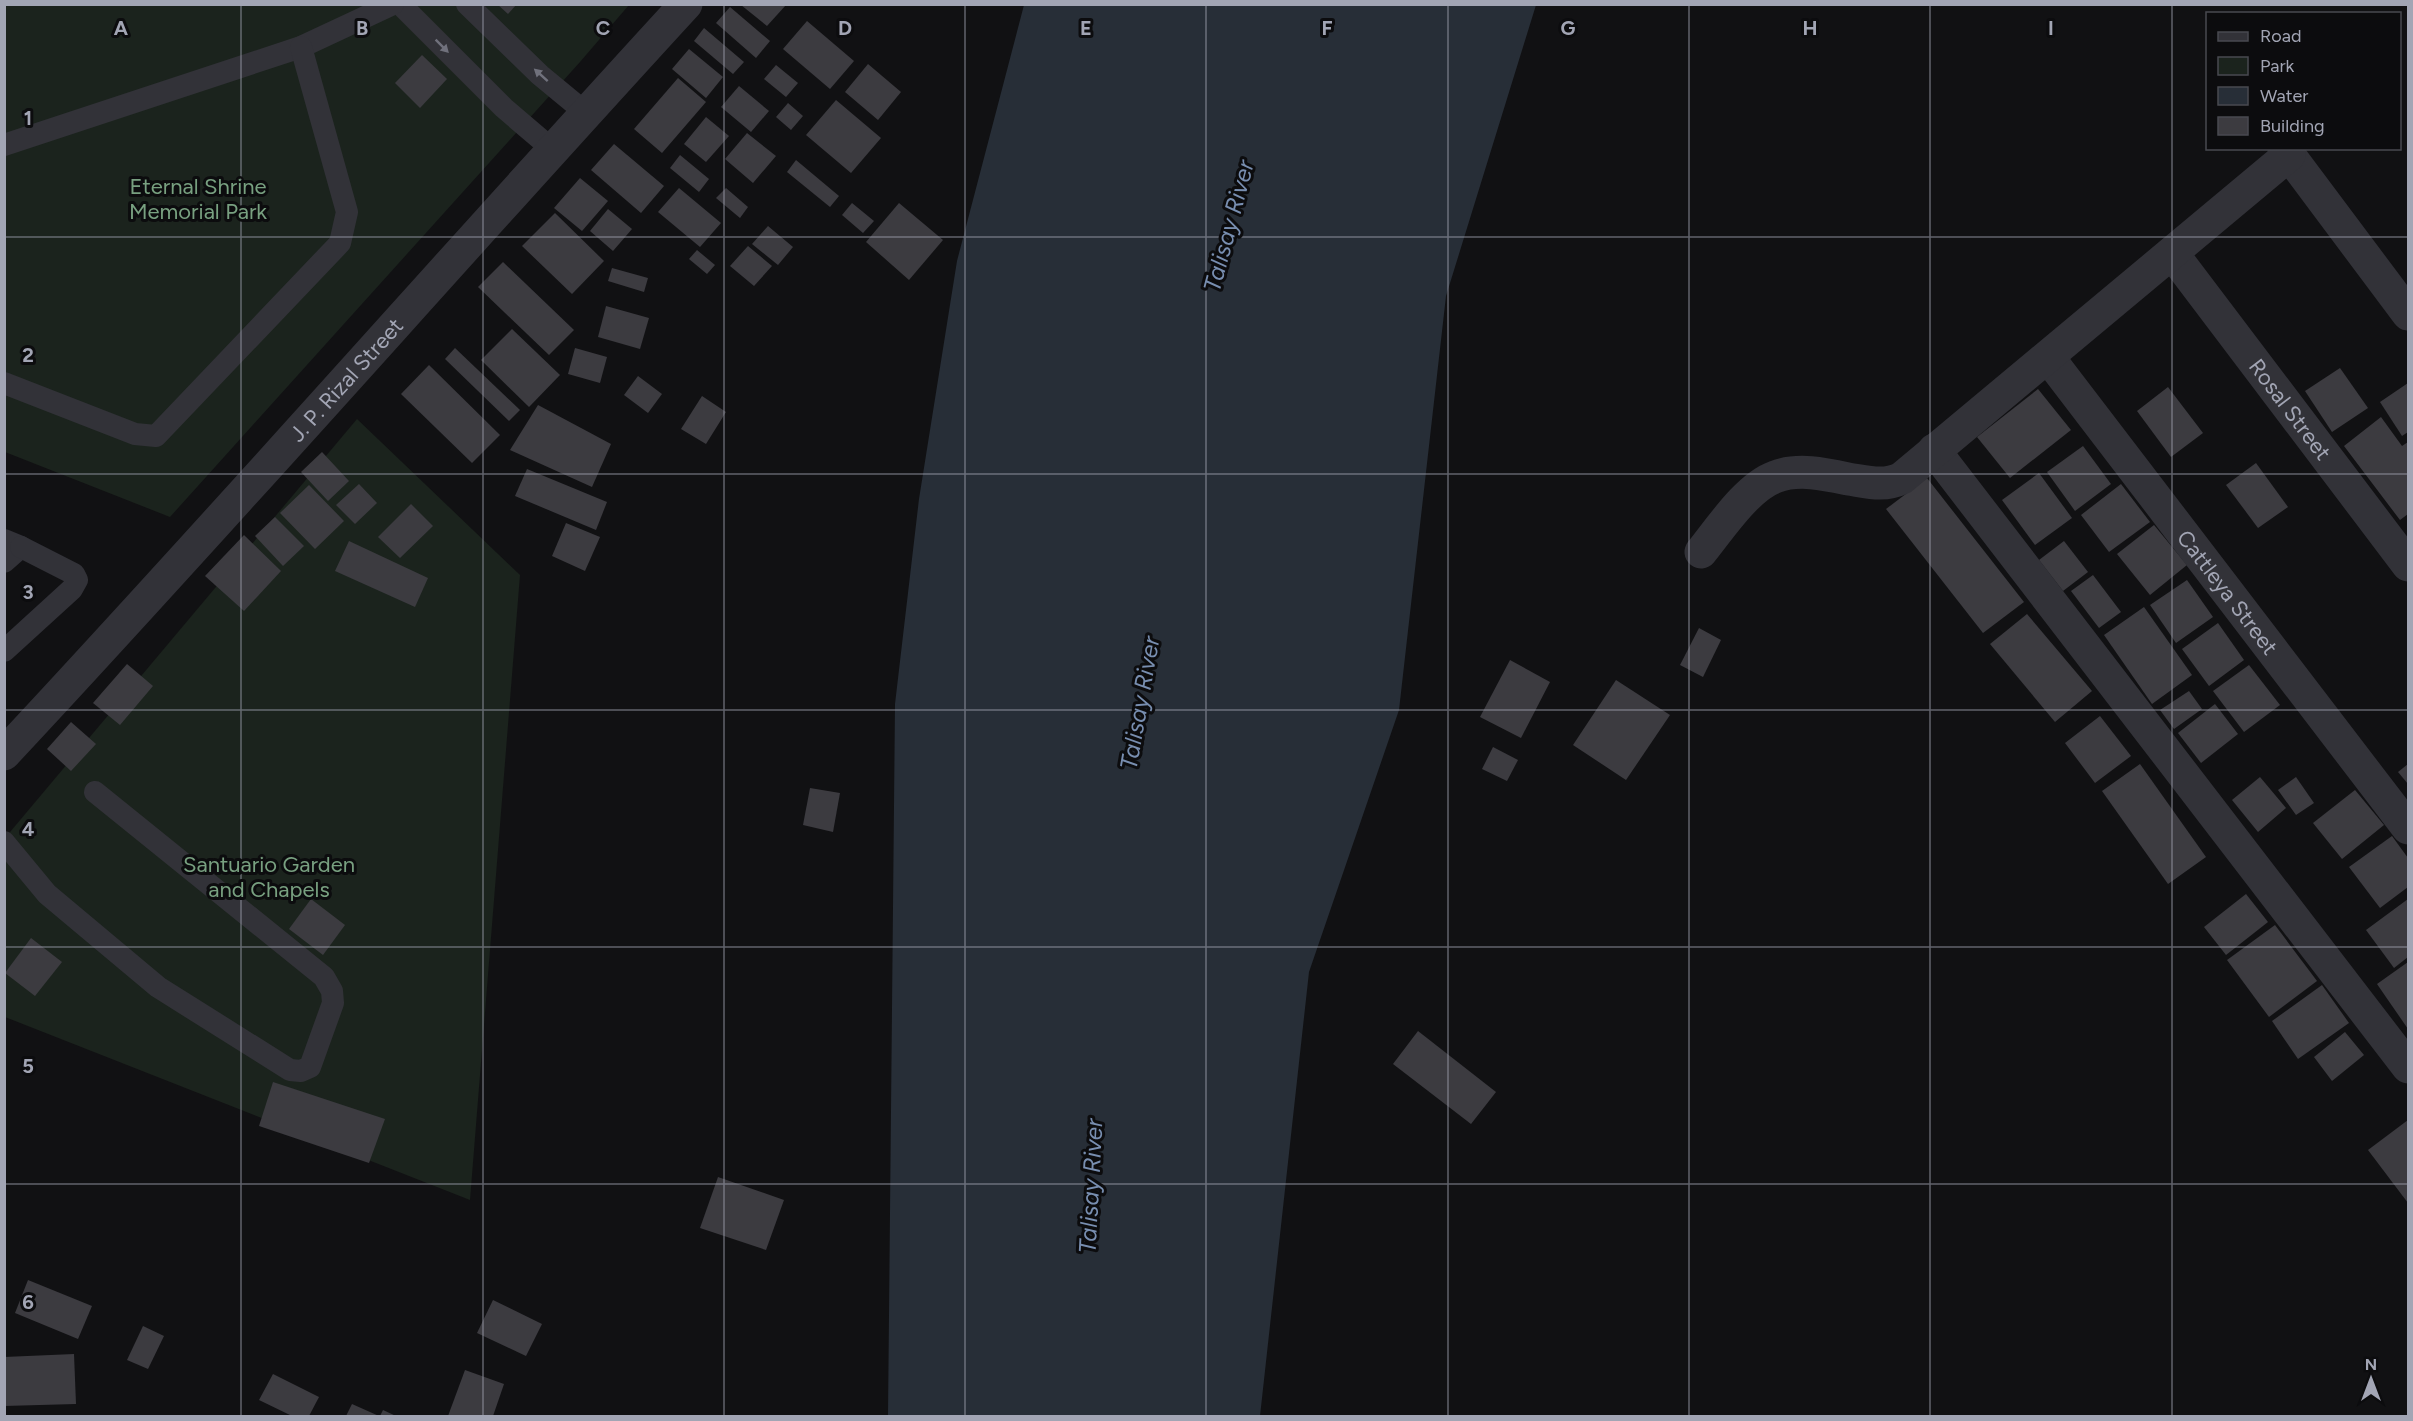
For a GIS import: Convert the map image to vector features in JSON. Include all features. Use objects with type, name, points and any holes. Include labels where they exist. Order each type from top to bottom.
[{"type":"street","name":"J. P. Rizal Street","points":[[4,754],[195,549],[552,149],[686,4]]},
{"type":"street","points":[[1701,552],[1754,491],[1774,477],[1799,473],[1820,474],[1890,484],[1902,478],[2172,253],[2286,152],[2409,314]]},
{"type":"street","name":"Rosal Street","points":[[2172,253],[2409,565]]},
{"type":"street","name":"Cattleya Street","points":[[2048,357],[2409,828]]},
{"type":"street","points":[[1934,450],[2409,1067]]},
{"type":"lane","points":[[4,145],[78,123],[301,47],[393,4]]},
{"type":"lane","points":[[400,4],[504,108],[552,149]]},
{"type":"lane","points":[[467,4],[540,75],[586,113]]},
{"type":"lane","points":[[4,383],[135,434],[156,436],[340,243],[347,212],[301,47]]},
{"type":"lane","points":[[4,651],[72,589],[77,580],[74,574],[10,550]]},
{"type":"lane","points":[[4,842],[47,894],[158,987],[290,1070],[301,1071],[310,1067],[333,1003],[332,991],[324,977],[95,792]]},
{"type":"green space","name":"Eternal Shrine Memorial Park","points":[[4,5],[629,5],[170,517],[5,452]]},
{"type":"green space","name":"Santuario Garden and Chapels","points":[[357,419],[520,575],[470,1200],[5,1017],[5,838]]},
{"type":"water","name":"Talisay River","points":[[1024,5],[1536,5],[1446,296],[1399,710],[1309,972],[1260,1416],[888,1416],[895,704],[919,499],[957,261]]},
{"type":"building","points":[[497,4],[517,4],[508,14]]},
{"type":"building","points":[[741,5],[786,5],[767,26]]},
{"type":"building","points":[[730,7],[770,41],[756,58],[716,23]]},
{"type":"building","points":[[807,21],[854,61],[830,89],[783,49]]},
{"type":"building","points":[[704,28],[744,62],[733,74],[694,41]]},
{"type":"building","points":[[689,49],[723,77],[706,98],[672,69]]},
{"type":"building","points":[[422,55],[447,79],[420,108],[395,83]]},
{"type":"building","points":[[868,64],[901,92],[878,120],[845,92]]},
{"type":"building","points":[[776,65],[798,83],[786,97],[764,79]]},
{"type":"building","points":[[678,78],[706,102],[662,153],[634,129]]},
{"type":"building","points":[[739,86],[769,111],[751,132],[721,107]]},
{"type":"building","points":[[836,100],[881,138],[851,173],[806,135]]},
{"type":"building","points":[[788,103],[803,116],[791,130],[776,117]]},
{"type":"building","points":[[706,117],[729,136],[706,162],[684,144]]},
{"type":"building","points":[[747,133],[776,156],[753,183],[725,159]]},
{"type":"building","points":[[614,144],[664,186],[641,213],[591,170]]},
{"type":"building","points":[[680,155],[709,179],[699,192],[670,168]]},
{"type":"building","points":[[796,160],[839,196],[830,207],[787,172]]},
{"type":"building","points":[[580,178],[608,201],[582,231],[554,208]]},
{"type":"building","points":[[679,188],[721,223],[700,247],[658,212]]},
{"type":"building","points":[[726,188],[748,207],[740,218],[716,198]]},
{"type":"building","points":[[852,203],[874,221],[863,233],[842,215]]},
{"type":"building","points":[[899,203],[943,240],[909,280],[866,242]]},
{"type":"building","points":[[608,209],[632,229],[613,251],[590,231]]},
{"type":"building","points":[[555,213],[604,261],[572,294],[522,246]]},
{"type":"building","points":[[768,226],[793,247],[778,265],[752,244]]},
{"type":"building","points":[[748,246],[772,266],[754,286],[730,266]]},
{"type":"building","points":[[697,250],[715,265],[707,274],[689,259]]},
{"type":"building","points":[[503,262],[574,330],[549,355],[478,287]]},
{"type":"building","points":[[612,268],[648,278],[644,292],[608,281]]},
{"type":"building","points":[[606,306],[649,318],[640,349],[598,337]]},
{"type":"building","points":[[512,329],[560,375],[529,407],[481,360]]},
{"type":"building","points":[[455,348],[520,410],[509,421],[445,359]]},
{"type":"building","points":[[575,348],[607,357],[600,383],[568,374]]},
{"type":"building","points":[[429,365],[500,435],[472,463],[401,394]]},
{"type":"building","points":[[2340,368],[2368,408],[2332,432],[2305,391]]},
{"type":"building","points":[[638,376],[662,394],[648,413],[624,395]]},
{"type":"building","points":[[2408,383],[2408,432],[2402,436],[2380,402]]},
{"type":"building","points":[[2168,387],[2203,433],[2171,457],[2137,411]]},
{"type":"building","points":[[2038,389],[2071,430],[2010,478],[1977,437]]},
{"type":"building","points":[[702,396],[726,412],[706,444],[681,429]]},
{"type":"building","points":[[538,405],[611,444],[592,487],[510,450]]},
{"type":"building","points":[[2381,417],[2402,446],[2408,442],[2408,514],[2400,520],[2344,446]]},
{"type":"building","points":[[2083,446],[2111,484],[2075,511],[2047,472]]},
{"type":"building","points":[[322,452],[349,481],[328,501],[301,472]]},
{"type":"building","points":[[2256,463],[2288,507],[2258,528],[2226,485]]},
{"type":"building","points":[[527,469],[607,502],[596,530],[515,496]]},
{"type":"building","points":[[2039,473],[2072,518],[2035,545],[2002,500]]},
{"type":"building","points":[[1927,478],[2024,602],[1983,633],[1886,509]]},
{"type":"building","points":[[359,484],[377,503],[355,524],[336,505]]},
{"type":"building","points":[[2121,484],[2150,522],[2109,552],[2081,515]]},
{"type":"building","points":[[309,485],[344,521],[315,549],[280,513]]},
{"type":"building","points":[[411,504],[433,526],[400,558],[378,537]]},
{"type":"building","points":[[275,517],[304,546],[283,566],[255,536]]},
{"type":"building","points":[[566,523],[600,537],[585,571],[552,556]]},
{"type":"building","points":[[2154,525],[2187,565],[2150,595],[2117,554]]},
{"type":"building","points":[[244,535],[281,571],[244,611],[205,576]]},
{"type":"building","points":[[349,541],[428,578],[415,607],[335,571]]},
{"type":"building","points":[[2064,541],[2088,572],[2063,591],[2039,560]]},
{"type":"building","points":[[2093,575],[2121,612],[2099,628],[2071,591]]},
{"type":"building","points":[[2187,580],[2213,617],[2176,643],[2150,605]]},
{"type":"building","points":[[2144,607],[2192,675],[2152,704],[2104,635]]},
{"type":"building","points":[[2027,614],[2092,691],[2055,722],[1990,644]]},
{"type":"building","points":[[2218,623],[2244,660],[2209,686],[2182,649]]},
{"type":"building","points":[[1699,628],[1721,640],[1703,677],[1680,665]]},
{"type":"building","points":[[1510,660],[1550,682],[1521,738],[1480,717]]},
{"type":"building","points":[[127,664],[153,686],[120,725],[93,703]]},
{"type":"building","points":[[2249,665],[2280,705],[2244,732],[2213,691]]},
{"type":"building","points":[[1616,680],[1670,715],[1626,780],[1573,745]]},
{"type":"building","points":[[2189,691],[2202,709],[2174,729],[2160,710]]},
{"type":"building","points":[[2215,704],[2238,734],[2201,763],[2178,733]]},
{"type":"building","points":[[2100,716],[2131,756],[2095,783],[2065,743]]},
{"type":"building","points":[[71,722],[96,744],[71,771],[47,749]]},
{"type":"building","points":[[1493,747],[1518,760],[1507,781],[1482,769]]},
{"type":"building","points":[[2140,764],[2206,857],[2168,884],[2102,791]]},
{"type":"building","points":[[2408,764],[2408,784],[2398,772]]},
{"type":"building","points":[[2260,777],[2286,808],[2258,832],[2232,800]]},
{"type":"building","points":[[2296,777],[2314,803],[2296,815],[2278,790]]},
{"type":"building","points":[[810,788],[840,793],[833,832],[803,825]]},
{"type":"building","points":[[2355,790],[2384,825],[2342,859],[2313,823]]},
{"type":"building","points":[[2392,836],[2408,858],[2408,887],[2380,908],[2349,867]]},
{"type":"building","points":[[2246,894],[2268,922],[2226,955],[2204,927]]},
{"type":"building","points":[[311,899],[345,925],[323,955],[289,929]]},
{"type":"building","points":[[2408,899],[2408,957],[2394,968],[2366,930]]},
{"type":"building","points":[[2275,925],[2317,981],[2269,1017],[2227,960]]},
{"type":"building","points":[[31,938],[62,962],[35,996],[5,973]]},
{"type":"building","points":[[2408,962],[2408,1029],[2377,984]]},
{"type":"building","points":[[2322,985],[2349,1023],[2298,1059],[2272,1021]]},
{"type":"building","points":[[1418,1031],[1496,1092],[1471,1124],[1393,1064]]},
{"type":"building","points":[[2345,1032],[2364,1055],[2332,1081],[2314,1057]]},
{"type":"building","points":[[273,1082],[385,1119],[369,1163],[259,1126]]},
{"type":"building","points":[[2408,1120],[2408,1203],[2368,1150]]},
{"type":"building","points":[[718,1177],[784,1200],[766,1250],[700,1228]]},
{"type":"building","points":[[28,1280],[92,1306],[78,1339],[15,1313]]},
{"type":"building","points":[[493,1300],[542,1324],[526,1356],[477,1333]]},
{"type":"building","points":[[143,1326],[164,1336],[148,1369],[127,1360]]},
{"type":"building","points":[[74,1354],[76,1404],[4,1406],[4,1357]]},
{"type":"building","points":[[465,1370],[504,1384],[493,1416],[448,1416]]},
{"type":"building","points":[[273,1374],[319,1397],[309,1416],[292,1416],[259,1400]]},
{"type":"building","points":[[352,1404],[379,1416],[346,1416]]},
{"type":"building","points":[[383,1410],[396,1416],[380,1416]]}]
